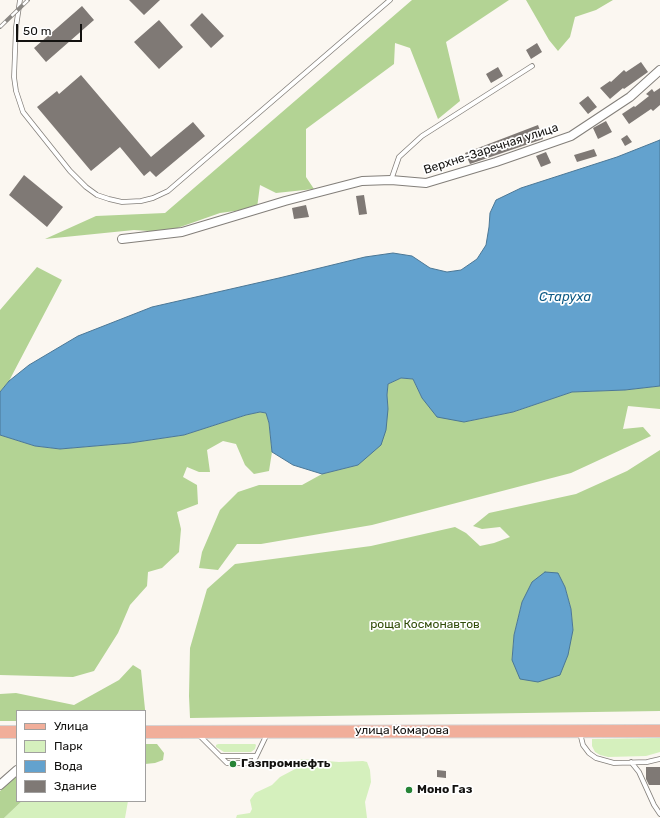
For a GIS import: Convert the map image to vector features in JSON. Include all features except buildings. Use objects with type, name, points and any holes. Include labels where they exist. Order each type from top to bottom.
[{"type":"main road","name":"улица Комарова","points":[[146,732],[660,731]]},
{"type":"main road","points":[[0,732],[16,732]]},
{"type":"street","name":"Верхне-Заречная улица","points":[[122,239],[182,232],[285,201],[362,181],[391,180],[426,183],[496,162],[571,136],[630,97],[660,70]]},
{"type":"street","points":[[0,785],[16,771]]},
{"type":"lane","points":[[20,0],[16,27],[14,77],[16,91],[23,112],[70,171],[86,187],[97,195],[109,200],[122,202],[141,201],[153,198],[168,191],[390,0]]},
{"type":"lane","points":[[391,180],[399,157],[422,136],[532,66]]},
{"type":"lane","points":[[579,731],[583,745],[589,753],[596,758],[614,763],[647,762],[660,759]]},
{"type":"lane","points":[[196,732],[227,763],[252,763],[269,732]]},
{"type":"lane","points":[[631,762],[639,772],[654,805],[660,814]]},
{"type":"green space","points":[[412,0],[509,0],[446,42],[460,101],[438,119],[410,48],[395,43],[394,64],[306,129],[306,177],[314,189],[276,193],[260,185],[257,208],[220,213],[166,232],[134,230],[45,239],[96,216],[165,213]]},
{"type":"green space","points":[[526,0],[613,0],[596,10],[575,17],[570,37],[558,51],[549,40]]},
{"type":"green space","points":[[37,267],[62,280],[9,381],[0,392],[0,310]]},
{"type":"green space","points":[[401,378],[413,379],[422,398],[464,422],[513,412],[572,392],[625,390],[660,386],[660,409],[628,406],[623,429],[643,427],[651,436],[571,473],[372,525],[261,544],[237,544],[218,570],[199,568],[202,552],[220,510],[238,492],[259,485],[302,485],[322,474],[358,465],[388,409],[388,384]]},
{"type":"green space","points":[[260,412],[266,413],[269,423],[272,452],[269,471],[254,474],[245,465],[236,444],[223,441],[207,450],[210,472],[199,472],[187,467],[183,477],[197,485],[198,504],[177,512],[181,529],[179,552],[162,568],[148,572],[147,586],[130,605],[118,633],[94,671],[73,677],[0,675],[0,435],[35,446],[60,449],[130,443],[184,435]]},
{"type":"green space","name":"роща Космонавтов","points":[[660,450],[660,711],[190,718],[190,648],[207,589],[235,564],[371,546],[455,527],[466,533],[480,546],[494,543],[510,537],[500,527],[482,529],[473,526],[489,513],[576,494],[627,471]],"holes":[[[565,587],[571,609],[573,630],[512,660],[514,635],[522,602]]]},
{"type":"green space","points":[[133,665],[141,670],[145,710],[16,710],[16,721],[0,721],[0,694],[16,693],[74,705],[119,680]]},
{"type":"green space","points":[[660,738],[660,752],[646,756],[608,757],[595,752],[592,746],[592,739]]},
{"type":"green space","points":[[146,744],[157,744],[164,753],[163,760],[146,764]]},
{"type":"green space","points":[[218,744],[256,745],[255,749],[251,752],[224,752],[216,747]]},
{"type":"green space","points":[[301,759],[339,762],[367,762],[370,770],[371,782],[365,802],[367,818],[236,818],[237,815],[250,813],[252,809],[250,800],[255,793],[272,785],[280,777],[297,768]]},
{"type":"green space","points":[[16,777],[16,802],[21,802],[4,818],[0,818],[0,791]]},
{"type":"green space","points":[[21,802],[128,802],[125,818],[4,818]]},
{"type":"water","name":"Старуха","points":[[660,140],[660,386],[625,390],[572,392],[513,412],[464,422],[437,417],[422,398],[413,379],[401,378],[388,384],[386,430],[381,445],[358,465],[322,474],[293,465],[272,452],[269,423],[266,413],[260,412],[184,435],[130,443],[60,449],[35,446],[0,435],[0,392],[9,381],[29,365],[78,336],[152,307],[365,257],[393,253],[412,256],[430,268],[447,272],[461,270],[477,259],[486,245],[490,213],[496,200],[521,188],[617,157]]},
{"type":"water","points":[[545,572],[558,573],[565,587],[571,609],[573,630],[568,655],[560,675],[538,682],[520,679],[512,660],[514,635],[522,602],[532,582]]},
{"type":"railway","points":[[0,27],[28,0]]},
{"type":"place","name":"Газпромнефть","points":[[233,764]]},
{"type":"place","name":"Моно Газ","points":[[409,790]]}]
